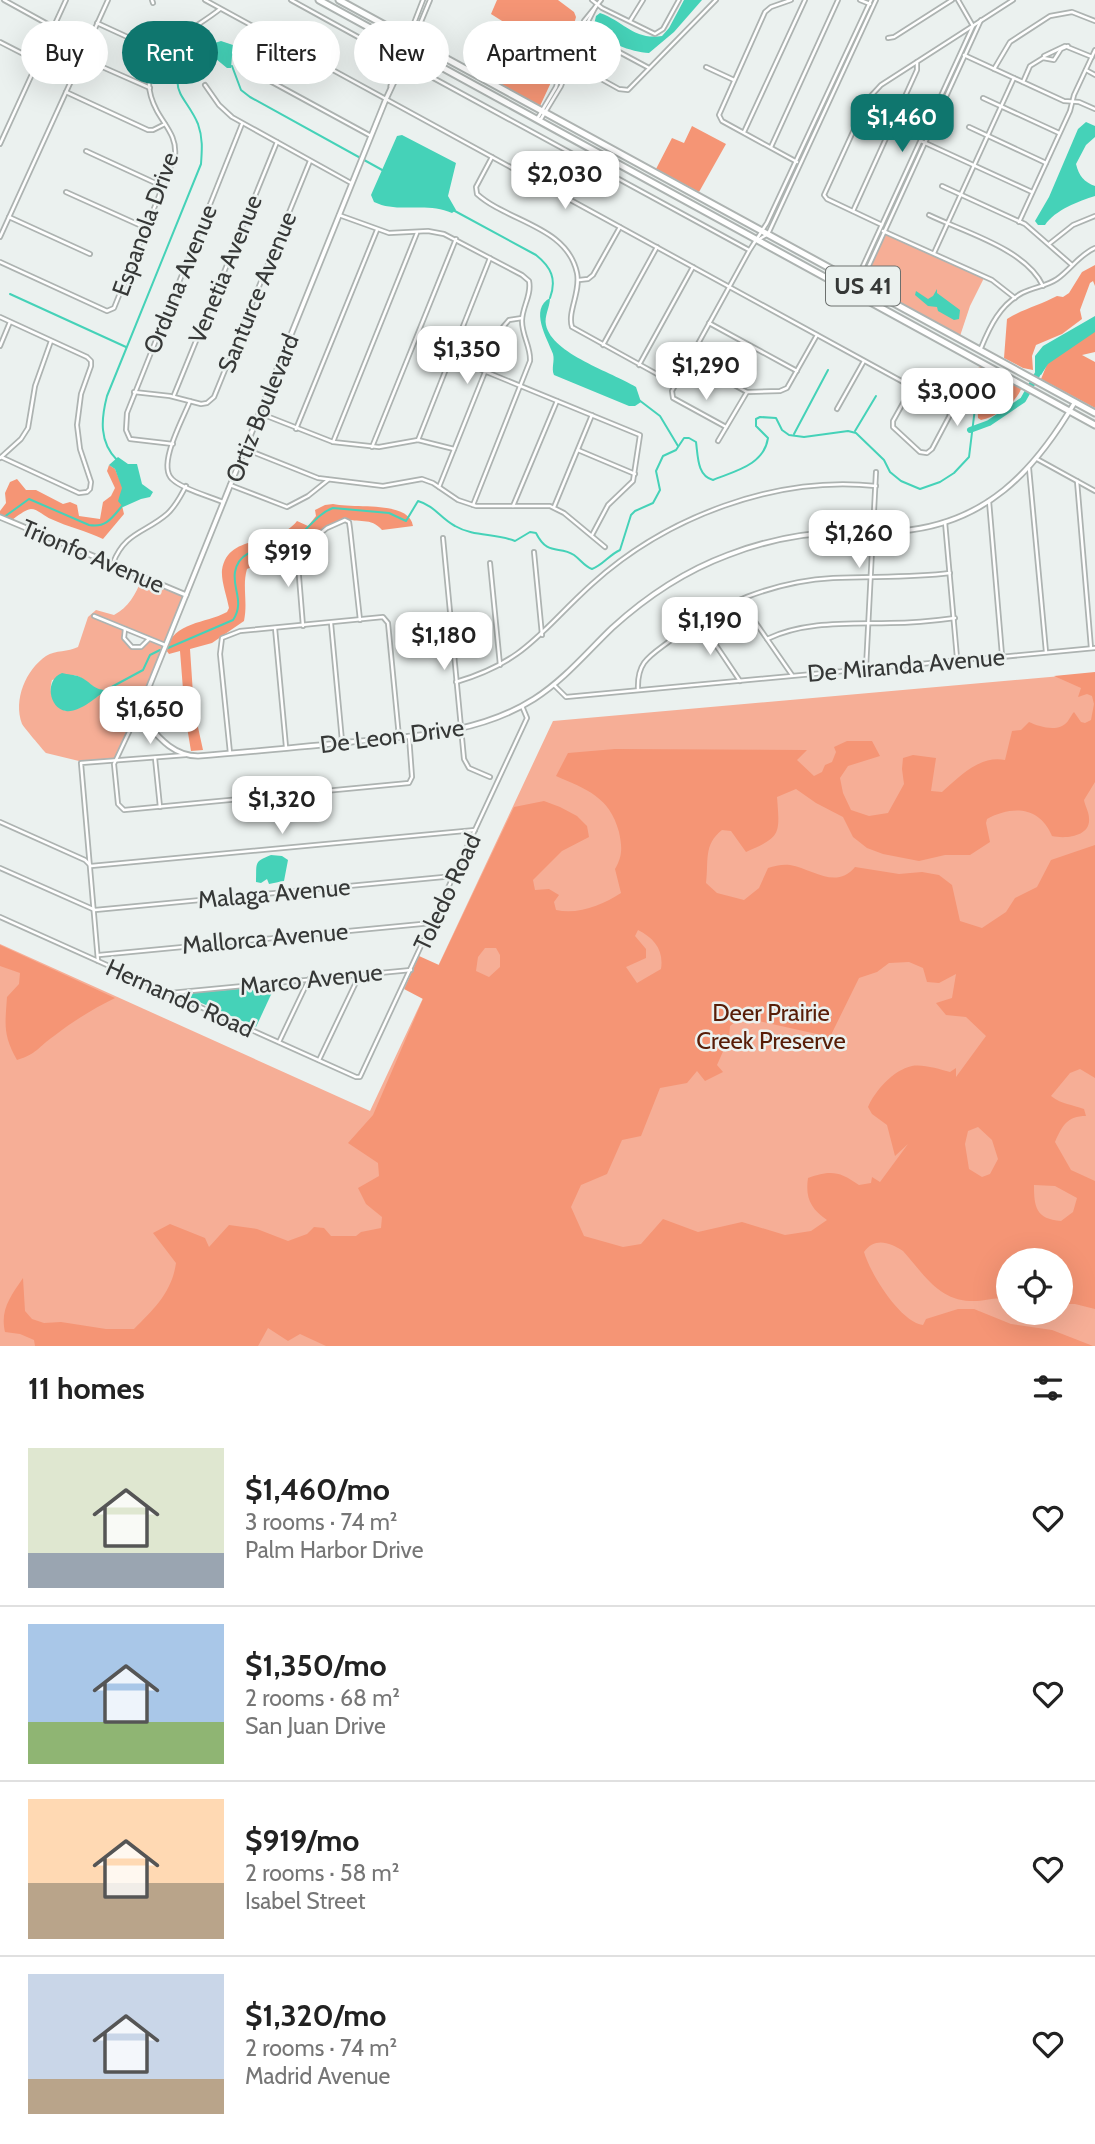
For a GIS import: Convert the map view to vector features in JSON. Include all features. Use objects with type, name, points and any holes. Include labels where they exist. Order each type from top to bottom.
[{"type":"main road","name":"US 41","points":[[319,0],[358,21]]},
{"type":"main road","name":"US 41","points":[[339,0],[378,21]]},
{"type":"main road","name":"US 41","points":[[449,60],[1095,413]]},
{"type":"main road","name":"US 41","points":[[449,71],[1095,425]]},
{"type":"street","points":[[4,0],[42,21]]},
{"type":"street","points":[[56,21],[66,0]]},
{"type":"street","points":[[98,21],[108,0]]},
{"type":"street","points":[[205,0],[243,21]]},
{"type":"street","points":[[291,0],[354,35]]},
{"type":"street","points":[[417,21],[423,0]]},
{"type":"street","points":[[420,21],[430,0]]},
{"type":"street","points":[[592,0],[599,1],[629,22],[653,34],[659,34],[679,0]]},
{"type":"street","points":[[629,22],[643,0]]},
{"type":"street","points":[[612,84],[625,91],[630,89],[716,0]]},
{"type":"street","points":[[791,0],[767,10],[719,117],[798,162]]},
{"type":"street","points":[[744,132],[805,0]]},
{"type":"street","points":[[771,147],[838,0]]},
{"type":"street","points":[[758,240],[798,162],[872,2],[860,0]]},
{"type":"street","points":[[888,38],[894,37],[952,0]]},
{"type":"street","points":[[958,0],[973,26]]},
{"type":"street","points":[[1013,0],[881,85],[870,95],[824,196],[882,228],[992,280],[1015,298]]},
{"type":"street","points":[[586,21],[599,1]]},
{"type":"street","points":[[202,21],[220,9]]},
{"type":"street","points":[[994,69],[1003,49],[1010,42],[1050,16],[1072,12],[1095,21]]},
{"type":"street","points":[[882,228],[926,143],[981,20]]},
{"type":"street","points":[[854,293],[973,26]]},
{"type":"street","points":[[0,41],[21,52]]},
{"type":"street","points":[[1023,82],[1030,65],[1058,48],[1068,46],[1092,57]]},
{"type":"street","points":[[1042,58],[1054,60],[1061,49],[1068,46]]},
{"type":"street","points":[[1019,222],[1095,50]]},
{"type":"street","points":[[621,53],[649,68]]},
{"type":"street","points":[[961,54],[1064,101],[1079,102],[1095,109]]},
{"type":"street","points":[[853,211],[917,70],[917,62]]},
{"type":"street","points":[[706,67],[734,80]]},
{"type":"street","points":[[108,70],[150,88],[150,84]]},
{"type":"street","points":[[1086,70],[1095,75]]},
{"type":"street","points":[[340,74],[560,195],[657,247],[938,401],[948,407],[950,413],[932,449],[927,453],[920,452],[893,427],[892,421],[912,387]]},
{"type":"street","points":[[934,253],[1014,78]]},
{"type":"street","points":[[0,144],[27,84]]},
{"type":"street","points":[[0,237],[70,84]]},
{"type":"street","points":[[277,84],[371,136]]},
{"type":"street","name":"Ortiz Boulevard","points":[[116,762],[166,646],[391,84]]},
{"type":"street","name":"Ortiz Boulevard","points":[[389,91],[393,84]]},
{"type":"street","points":[[444,84],[749,251]]},
{"type":"street","points":[[538,120],[559,84]]},
{"type":"street","points":[[205,85],[225,112],[352,184]]},
{"type":"street","name":"Espanola Drive","points":[[0,262],[107,311],[111,310],[163,186],[175,150],[173,135],[153,103],[150,88]]},
{"type":"street","points":[[66,92],[148,130],[165,124]]},
{"type":"street","points":[[983,98],[1060,134]]},
{"type":"street","name":"Orduna Avenue","points":[[173,444],[136,441],[128,437],[126,422],[134,392],[243,124]]},
{"type":"street","points":[[969,127],[1047,163]]},
{"type":"street","points":[[921,141],[1033,192]]},
{"type":"street","name":"Venetia Avenue","points":[[174,397],[277,142]]},
{"type":"street","points":[[86,151],[163,186]]},
{"type":"street","points":[[492,157],[476,187],[476,193],[558,242],[572,259],[578,280],[578,295],[570,320],[572,327],[675,384]]},
{"type":"street","points":[[560,195],[581,159]]},
{"type":"street","name":"Santurce Avenue","points":[[190,401],[207,403],[216,395],[310,161]]},
{"type":"street","points":[[726,427],[672,396],[675,384],[749,251],[758,240],[768,234],[798,162]]},
{"type":"street","points":[[942,186],[1019,222],[1072,264]]},
{"type":"street","points":[[66,192],[146,228]]},
{"type":"street","points":[[340,215],[377,230],[398,234],[437,232],[456,239],[524,276],[530,283],[522,328],[531,357],[472,505]]},
{"type":"street","points":[[929,215],[1011,253],[1033,271],[1043,286]]},
{"type":"street","points":[[1049,244],[1066,229],[1095,216]]},
{"type":"street","points":[[9,217],[90,254]]},
{"type":"street","points":[[578,280],[588,279],[593,275],[620,227]]},
{"type":"street","points":[[296,429],[377,230]]},
{"type":"street","points":[[332,442],[417,233]]},
{"type":"street","points":[[373,447],[456,239]]},
{"type":"street","points":[[604,345],[657,247]]},
{"type":"street","points":[[980,350],[995,317],[1015,298],[1062,276],[1072,264],[1095,248]]},
{"type":"street","points":[[418,440],[490,258]]},
{"type":"street","points":[[639,365],[693,267]]},
{"type":"street","points":[[0,317],[87,357],[92,363],[81,394],[77,417],[80,449],[91,484],[87,492],[79,493],[1,458],[21,439],[28,428],[35,386],[51,341]]},
{"type":"street","points":[[439,487],[504,324],[522,318]]},
{"type":"street","points":[[0,346],[10,322]]},
{"type":"street","points":[[709,323],[797,371]]},
{"type":"street","points":[[689,359],[747,392],[784,391],[817,335]]},
{"type":"street","points":[[450,357],[640,435],[632,484],[606,509],[592,536]]},
{"type":"street","points":[[837,409],[864,361]]},
{"type":"street","points":[[134,392],[190,401],[166,462],[167,473],[173,481],[223,502]]},
{"type":"street","points":[[718,441],[747,392]]},
{"type":"street","points":[[513,506],[557,401]]},
{"type":"street","name":"De Leon Drive","points":[[91,866],[81,763],[230,753],[400,737],[461,729],[493,719],[522,706],[554,685],[638,606],[709,563],[743,549],[819,533],[910,530],[945,522],[989,501],[1037,459],[1075,402]]},
{"type":"street","points":[[259,413],[332,442],[373,447],[418,440],[454,449]]},
{"type":"street","points":[[554,508],[592,415]]},
{"type":"street","points":[[245,449],[307,475],[328,480],[386,486],[422,479],[472,505],[540,505],[554,508],[605,547]]},
{"type":"street","points":[[578,450],[635,474]]},
{"type":"street","points":[[1037,459],[1095,491]]},
{"type":"street","points":[[1029,468],[1046,652]]},
{"type":"street","points":[[866,669],[876,472]]},
{"type":"street","points":[[230,485],[287,507],[308,496],[328,480]]},
{"type":"street","points":[[1077,481],[1093,648]]},
{"type":"street","points":[[456,682],[500,666],[523,651],[614,565],[652,540],[696,517],[796,488],[837,484],[876,486]]},
{"type":"street","points":[[112,565],[125,542],[168,513],[180,499],[186,486]]},
{"type":"street","points":[[989,501],[1003,656]]},
{"type":"street","name":"Trionfo Avenue","points":[[0,517],[186,595]]},
{"type":"street","points":[[303,626],[297,554],[327,528],[345,520],[351,529],[359,620]]},
{"type":"street","points":[[945,522],[957,658]]},
{"type":"street","points":[[443,538],[465,763],[474,772],[489,778]]},
{"type":"street","points":[[534,552],[542,635]]},
{"type":"street","points":[[490,564],[500,666]]},
{"type":"street","points":[[638,690],[638,672],[641,665],[699,620],[740,600],[806,582],[911,578],[950,573]]},
{"type":"street","points":[[740,600],[793,676]]},
{"type":"street","points":[[94,616],[166,646]]},
{"type":"street","points":[[767,639],[787,631],[813,626],[911,623],[955,618]]},
{"type":"street","points":[[230,753],[220,654],[222,638],[240,631],[386,619],[400,737]]},
{"type":"street","points":[[699,620],[740,681]]},
{"type":"street","points":[[331,623],[342,743]]},
{"type":"street","points":[[275,628],[286,748]]},
{"type":"street","points":[[125,629],[124,638],[132,647],[143,646],[149,639]]},
{"type":"street","name":"De Miranda Avenue","points":[[554,685],[566,697],[952,661],[957,658],[1093,648]]},
{"type":"street","name":"Toledo Road","points":[[360,1077],[527,718],[522,706]]},
{"type":"street","points":[[138,714],[169,746],[186,755]]},
{"type":"street","points":[[116,762],[120,807],[124,810],[160,807],[409,783],[412,777],[408,736]]},
{"type":"street","points":[[155,758],[160,807]]},
{"type":"street","points":[[0,822],[85,860],[91,866],[98,961]]},
{"type":"street","points":[[91,866],[475,830]]},
{"type":"street","points":[[0,869],[95,911]]},
{"type":"street","name":"Malaga Avenue","points":[[95,911],[454,876]]},
{"type":"street","name":"Hernando Road","points":[[0,916],[360,1077]]},
{"type":"street","name":"Mallorca Avenue","points":[[99,955],[432,923]]},
{"type":"street","name":"Marco Avenue","points":[[169,993],[411,970]]},
{"type":"street","points":[[319,1060],[357,978],[362,974]]},
{"type":"street","points":[[279,1042],[309,979]]},
{"type":"green space","points":[[885,233],[984,278],[970,306],[960,336],[863,283]]},
{"type":"green space","points":[[142,579],[184,596],[164,643],[94,614],[92,617],[123,630],[124,641],[132,649],[142,649],[150,641],[163,647],[117,757],[115,760],[79,761],[46,753],[22,724],[20,695],[27,677],[46,656],[78,647],[88,617],[96,610],[114,615],[124,608]],"holes":[[[74,675],[106,691],[79,708],[66,711],[58,706],[53,698],[52,680]]]},
{"type":"green space","name":"Deer Prairie Creek Preserve","points":[[1095,673],[1095,1346],[0,1346],[0,944],[370,1111],[553,721]]},
{"type":"shaded area","points":[[497,0],[558,0],[574,12],[576,17],[575,21],[502,21],[491,14]]},
{"type":"shaded area","points":[[684,0],[702,0],[674,32],[649,53],[621,47],[621,24],[636,33],[652,37],[662,36]]},
{"type":"shaded area","points":[[600,13],[616,21],[595,21]]},
{"type":"shaded area","points":[[218,42],[232,45],[231,68],[218,61]]},
{"type":"shaded area","points":[[496,84],[550,84],[540,106]]},
{"type":"shaded area","points":[[1086,122],[1095,126],[1095,137],[1086,145],[1076,164],[1082,178],[1095,186],[1095,196],[1061,211],[1045,225],[1038,225],[1035,221],[1049,197],[1078,129]]},
{"type":"shaded area","points":[[692,126],[726,144],[699,192],[656,169],[672,138],[684,143]]},
{"type":"shaded area","points":[[402,135],[456,163],[448,196],[456,210],[452,213],[432,208],[393,207],[374,202],[371,195],[397,136]]},
{"type":"shaded area","points":[[1095,265],[1095,286],[1093,281],[1090,283],[1080,310],[1082,319],[1062,334],[1036,345],[1032,356],[1033,370],[1004,358],[1007,319],[1057,296],[1063,297],[1069,293],[1082,272]]},
{"type":"shaded area","points":[[937,289],[937,293],[960,310],[959,319],[954,320],[938,311],[937,307],[928,306],[915,295],[916,291],[928,299]]},
{"type":"shaded area","points":[[550,298],[546,325],[559,345],[636,387],[641,402],[629,406],[554,375],[553,354],[540,316],[544,303]]},
{"type":"shaded area","points":[[1095,316],[1095,332],[1048,364],[1041,375],[1035,372],[1035,356],[1043,346]]},
{"type":"shaded area","points":[[1095,329],[1095,352],[1082,355],[1095,362],[1095,408],[1041,379],[1048,362]]},
{"type":"shaded area","points":[[982,367],[1021,389],[1005,409],[981,420],[978,418],[977,397],[989,379],[978,376],[968,411],[964,411],[961,388],[974,369]]},
{"type":"shaded area","points":[[118,457],[128,464],[137,464],[142,484],[153,492],[150,497],[123,507],[118,501],[122,488],[115,469],[109,465]]},
{"type":"shaded area","points":[[109,465],[115,469],[123,488],[120,497],[124,514],[103,539],[57,522],[34,509],[12,520],[0,514],[6,503],[5,493],[10,482],[17,479],[26,490],[36,490],[63,504],[70,502],[77,505],[79,516],[100,519],[103,502],[111,496],[115,488],[107,471]]},
{"type":"shaded area","points":[[333,504],[392,509],[402,512],[413,526],[382,530],[373,523],[344,519],[326,526],[295,549],[247,569],[244,621],[212,643],[190,649],[194,709],[203,750],[191,751],[180,651],[169,654],[166,650],[170,641],[183,628],[227,612],[229,608],[222,570],[226,558],[233,550],[277,535],[297,521],[308,526],[316,516],[315,510]]},
{"type":"shaded area","points":[[1095,672],[1095,782],[1084,800],[1089,824],[1082,833],[1070,837],[1052,836],[1047,826],[1033,814],[1025,811],[1006,812],[987,819],[990,842],[970,855],[945,855],[919,861],[867,848],[853,837],[843,817],[796,789],[777,797],[778,827],[772,838],[766,842],[746,852],[731,831],[722,830],[716,836],[709,848],[706,883],[717,893],[744,900],[759,888],[768,868],[779,865],[799,867],[832,878],[848,874],[855,867],[899,874],[922,872],[939,875],[952,885],[960,921],[982,928],[1006,912],[1015,898],[1037,887],[1051,860],[1095,845],[1095,1078],[1080,1069],[1070,1073],[1051,1096],[1063,1103],[1084,1109],[1086,1116],[1066,1123],[1055,1142],[1071,1170],[1095,1181],[1095,1309],[1073,1304],[1073,1248],[996,1248],[996,1298],[980,1301],[959,1299],[940,1291],[903,1251],[893,1245],[882,1242],[872,1244],[864,1252],[887,1295],[914,1322],[923,1325],[926,1319],[958,1309],[974,1309],[996,1318],[996,1325],[1052,1330],[1093,1346],[326,1346],[300,1334],[288,1341],[268,1328],[258,1346],[35,1346],[34,1340],[5,1332],[5,1310],[23,1278],[25,1311],[32,1319],[44,1323],[61,1322],[106,1329],[134,1329],[161,1299],[171,1283],[176,1263],[153,1233],[170,1224],[205,1238],[209,1247],[229,1225],[257,1229],[288,1241],[307,1234],[314,1227],[324,1228],[331,1236],[356,1236],[361,1232],[381,1228],[382,1217],[366,1204],[358,1188],[379,1176],[378,1163],[348,1143],[373,1115],[423,999],[404,989],[419,956],[439,965],[514,807],[544,801],[577,816],[587,826],[589,837],[562,851],[533,880],[535,890],[549,889],[559,895],[554,902],[556,910],[590,908],[621,893],[615,869],[621,855],[621,847],[615,820],[610,810],[595,796],[556,776],[568,753],[615,749],[807,750],[797,760],[814,776],[832,762],[836,752],[834,747],[847,741],[872,741],[880,756],[848,766],[840,778],[851,810],[869,816],[888,813],[904,784],[903,758],[913,755],[936,758],[931,791],[942,792],[979,764],[996,759],[1005,760],[1012,731],[1021,730],[1029,722],[1044,727],[1060,727],[1074,712],[1081,722],[1091,720],[1094,704],[1092,696],[1087,694],[1078,697],[1081,688],[1054,676]],"holes":[[[638,930],[653,941],[662,962],[661,969],[637,983],[626,967],[646,958],[646,949],[635,936]],[[485,948],[496,948],[500,955],[500,967],[489,977],[476,971],[478,957]],[[909,962],[923,968],[927,982],[939,983],[956,974],[952,998],[936,1003],[946,1015],[966,1017],[986,1036],[956,1077],[956,1068],[950,1072],[926,1066],[912,1066],[898,1072],[875,1094],[868,1107],[872,1114],[887,1125],[895,1156],[908,1144],[880,1182],[872,1177],[871,1183],[859,1185],[835,1173],[808,1178],[810,1202],[827,1220],[811,1231],[785,1235],[742,1222],[698,1232],[663,1219],[641,1244],[623,1247],[584,1236],[571,1207],[581,1185],[607,1174],[622,1140],[641,1136],[660,1088],[687,1083],[697,1071],[705,1081],[723,1072],[717,1065],[729,1038],[730,1026],[741,1017],[830,1037],[859,978],[877,972],[889,963]],[[978,1127],[992,1140],[998,1159],[990,1174],[982,1177],[969,1169],[965,1144],[968,1131]],[[1034,1185],[1055,1186],[1077,1198],[1073,1212],[1061,1221],[1041,1215],[1036,1206]]]},
{"type":"shaded area","points":[[62,673],[78,676],[98,689],[106,690],[76,710],[60,709],[52,699],[51,687],[53,681]]},
{"type":"shaded area","points":[[271,855],[282,856],[288,860],[284,881],[269,884],[267,879],[261,883],[256,882],[257,864]]},
{"type":"shaded area","points":[[0,945],[115,998],[76,1020],[33,1053],[17,1060],[7,1037],[6,1016],[7,997],[19,984],[20,973],[0,966]]},
{"type":"shaded area","points":[[275,986],[256,1027],[181,994]]},
{"type":"waterway","points":[[117,460],[104,438],[107,396],[201,164],[200,129],[179,91],[178,84]]},
{"type":"waterway","points":[[239,84],[241,90],[250,97],[384,171]]},
{"type":"waterway","points":[[453,210],[536,255],[549,269],[553,279],[550,298]]},
{"type":"waterway","points":[[10,294],[126,347]]},
{"type":"waterway","points":[[970,430],[989,423],[1023,400],[1042,366]]},
{"type":"waterway","points":[[794,434],[828,370]]},
{"type":"waterway","points":[[168,648],[233,620],[238,607],[235,572],[242,558],[255,551],[292,541],[333,508],[389,513],[406,521],[418,501],[455,526],[469,532],[515,541],[530,532],[536,533],[549,548],[569,552],[592,569],[620,550],[631,515],[653,503],[660,490],[656,471],[663,456],[676,450],[684,438],[689,438],[696,442],[701,470],[713,480],[747,466],[761,455],[768,438],[756,426],[756,419],[760,417],[776,418],[782,430],[789,435],[804,437],[848,431],[856,433],[884,460],[890,472],[901,481],[920,489],[940,482],[954,473],[969,457],[977,392],[987,379]]},
{"type":"waterway","points":[[855,431],[876,396]]},
{"type":"waterway","points":[[639,400],[660,416],[678,446]]},
{"type":"waterway","points":[[0,520],[29,499],[95,526],[108,521],[122,506]]},
{"type":"waterway","points":[[106,690],[143,670],[150,655],[160,650]]}]
